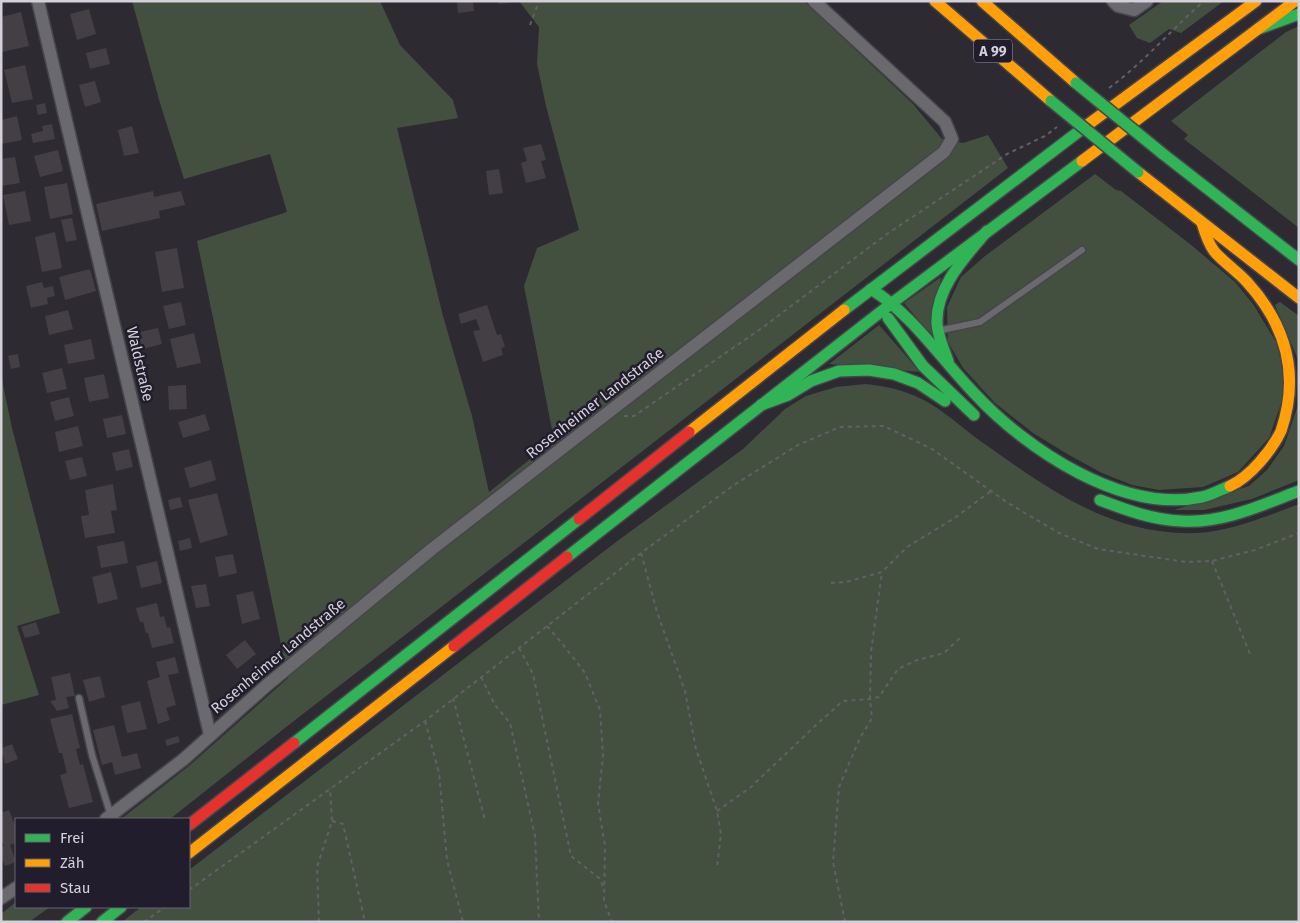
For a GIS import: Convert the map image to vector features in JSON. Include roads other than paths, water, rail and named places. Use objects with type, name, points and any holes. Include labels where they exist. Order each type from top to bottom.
[{"type":"main road","name":"A 99","points":[[935,1],[1051,101],[1138,172],[1299,298]]},
{"type":"main road","name":"A 99","points":[[982,1],[1076,83],[1163,154],[1299,260]]},
{"type":"main road","points":[[190,824],[872,289],[1256,1]]},
{"type":"main road","points":[[190,852],[882,310],[1295,1]]},
{"type":"main road","points":[[1258,29],[1299,14]]},
{"type":"main road","points":[[872,289],[892,303],[988,408],[1028,441],[1064,465],[1098,482],[1129,494],[1157,499],[1187,501],[1225,491],[1260,465],[1277,441],[1286,422],[1292,395],[1292,367],[1284,338],[1271,310],[1236,269],[1212,250],[1202,223]]},
{"type":"main road","points":[[951,369],[938,331],[939,303],[955,270],[987,231]]},
{"type":"main road","points":[[761,405],[788,394],[811,381],[839,371],[869,370],[894,374],[918,383],[983,422],[924,366],[882,310],[872,289]]},
{"type":"main road","points":[[1086,493],[1094,498],[1129,510],[1167,520],[1198,521],[1222,517],[1260,506],[1299,490]]},
{"type":"main road","points":[[67,922],[85,908]]},
{"type":"main road","points":[[102,922],[120,908]]},
{"type":"street","name":"Waldstraße","points":[[38,1],[210,735]]},
{"type":"street","name":"Rosenheimer Landstraße","points":[[109,817],[184,759],[267,685],[432,548],[944,152],[952,139],[945,122],[814,1]]},
{"type":"street","points":[[1113,1],[1118,6],[1134,10],[1147,1]]},
{"type":"street","points":[[1,898],[15,889]]},
{"type":"lane","points":[[938,331],[980,322],[1082,250]]},
{"type":"lane","points":[[79,698],[109,817]]}]
